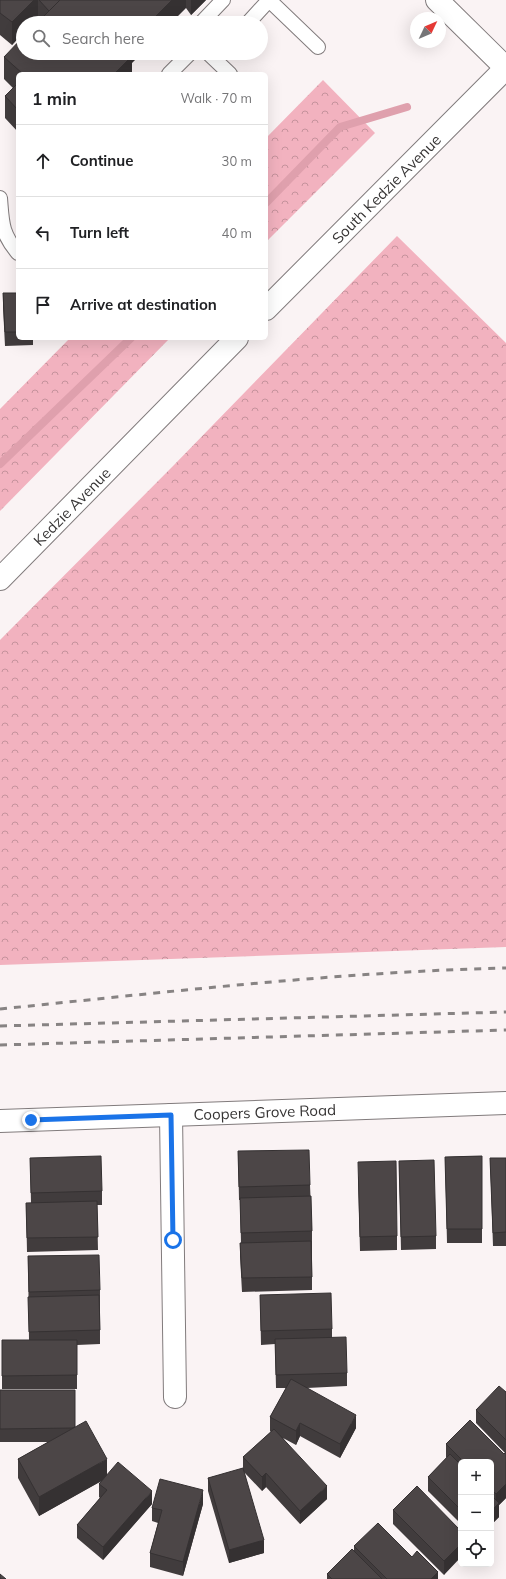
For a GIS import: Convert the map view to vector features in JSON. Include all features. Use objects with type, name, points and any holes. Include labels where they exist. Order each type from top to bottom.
[{"type":"street","points":[[437,0],[506,68]]},
{"type":"street","name":"South Kedzie Avenue","points":[[268,307],[506,68]]},
{"type":"street","name":"Kedzie Avenue","points":[[0,579],[235,340]]},
{"type":"street","name":"Coopers Grove Road","points":[[0,1121],[506,1103]]},
{"type":"street","points":[[171,1115],[175,1397]]},
{"type":"lane","points":[[208,16],[223,0]]},
{"type":"lane","points":[[254,16],[269,0],[318,47]]},
{"type":"lane","points":[[171,72],[183,60]]},
{"type":"lane","points":[[0,198],[2,221],[8,241],[16,251]]},
{"type":"green space","points":[[323,80],[375,133],[268,240],[268,136]]},
{"type":"green space","points":[[397,236],[506,343],[506,947],[0,965],[0,640],[174,465]]},
{"type":"green space","points":[[68,340],[168,340],[0,511],[0,409]]},
{"type":"building","points":[[0,0],[34,0],[18,16],[16,16],[12,22],[0,13]]},
{"type":"building","points":[[39,0],[60,0],[49,11]]},
{"type":"building","points":[[60,0],[172,0],[156,16],[44,16]]},
{"type":"building","points":[[16,44],[16,60],[128,60],[116,72],[21,72],[4,57]]},
{"type":"building","points":[[16,85],[16,108],[5,96]]},
{"type":"building","points":[[3,293],[16,293],[16,332],[5,332]]},
{"type":"building","points":[[309,1150],[310,1185],[239,1187],[238,1151]]},
{"type":"building","points":[[101,1156],[102,1191],[31,1193],[30,1158]]},
{"type":"building","points":[[482,1156],[482,1229],[447,1229],[445,1157]]},
{"type":"building","points":[[490,1158],[506,1158],[506,1232],[493,1233]]},
{"type":"building","points":[[434,1160],[436,1236],[401,1237],[399,1161]]},
{"type":"building","points":[[396,1161],[397,1236],[360,1237],[358,1162]]},
{"type":"building","points":[[311,1196],[312,1231],[241,1233],[240,1198]]},
{"type":"building","points":[[97,1201],[98,1237],[27,1238],[26,1203]]},
{"type":"building","points":[[311,1241],[312,1277],[242,1278],[240,1243]]},
{"type":"building","points":[[99,1255],[100,1290],[29,1292],[28,1256]]},
{"type":"building","points":[[331,1293],[332,1329],[261,1331],[260,1295]]},
{"type":"building","points":[[99,1295],[100,1330],[29,1332],[28,1297]]},
{"type":"building","points":[[346,1337],[347,1373],[276,1375],[275,1339]]},
{"type":"building","points":[[2,1340],[77,1340],[77,1375],[2,1376]]},
{"type":"building","points":[[291,1379],[356,1415],[340,1444],[300,1423],[296,1431],[270,1417]]},
{"type":"building","points":[[499,1386],[506,1392],[506,1440],[476,1410]]},
{"type":"building","points":[[0,1390],[75,1390],[75,1427],[0,1429]]},
{"type":"building","points":[[470,1420],[504,1454],[506,1452],[506,1484],[496,1494],[494,1492],[494,1459],[461,1459],[446,1444]]},
{"type":"building","points":[[86,1421],[107,1459],[39,1497],[18,1459]]},
{"type":"building","points":[[274,1429],[327,1486],[300,1511],[266,1473],[262,1477],[243,1457]]},
{"type":"building","points":[[450,1454],[458,1462],[458,1507],[428,1477]]},
{"type":"building","points":[[118,1462],[152,1491],[103,1547],[77,1525],[107,1490],[99,1484]]},
{"type":"building","points":[[243,1468],[264,1540],[229,1550],[208,1478]]},
{"type":"building","points":[[160,1479],[203,1490],[183,1562],[150,1553],[162,1510],[152,1508]]},
{"type":"building","points":[[417,1486],[458,1528],[458,1547],[444,1561],[393,1510]]},
{"type":"building","points":[[494,1498],[499,1503],[494,1508]]},
{"type":"building","points":[[378,1523],[412,1557],[417,1551],[438,1572],[431,1579],[387,1579],[354,1546]]},
{"type":"building","points":[[352,1549],[382,1579],[332,1579],[327,1574]]},
{"type":"building","points":[[0,1574],[6,1579],[0,1579]]},
{"type":"waterway","points":[[268,201],[340,127],[407,107]]},
{"type":"waterway","points":[[0,464],[129,340]]},
{"type":"railway","points":[[0,1009],[316,978],[443,970],[506,968]]},
{"type":"railway","points":[[0,1026],[506,1012]]},
{"type":"railway","points":[[0,1045],[506,1030]]},
{"type":"route","points":[[31,1120],[171,1115],[173,1240]]}]
